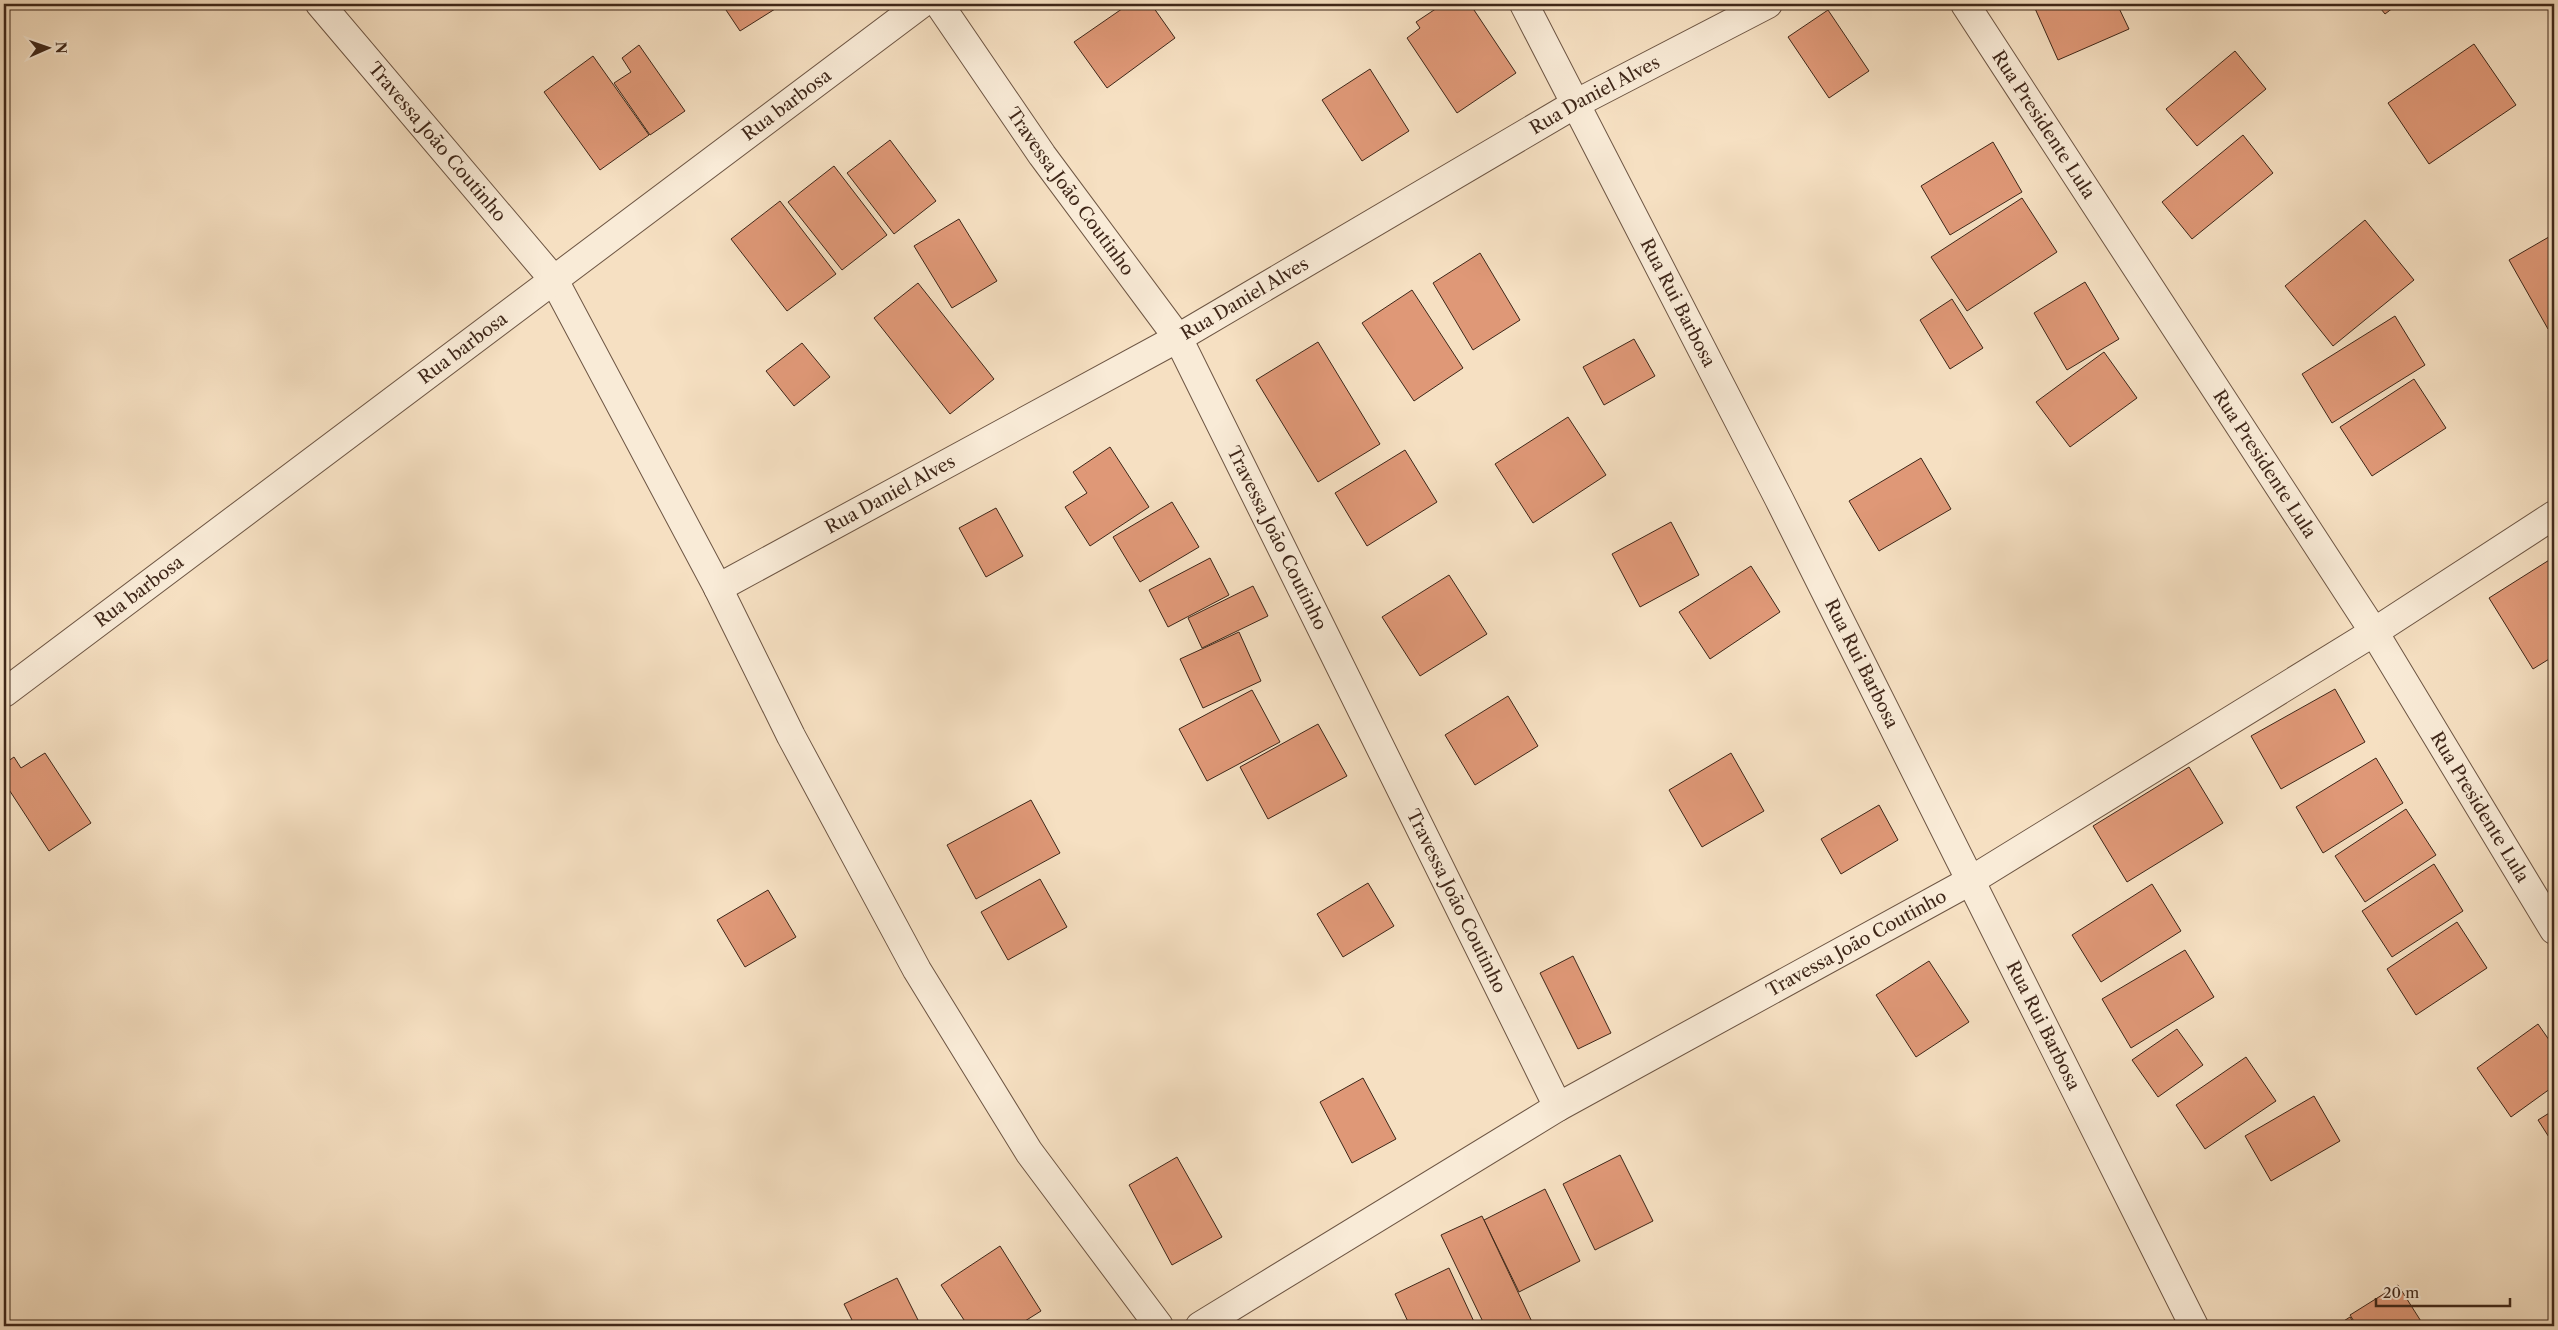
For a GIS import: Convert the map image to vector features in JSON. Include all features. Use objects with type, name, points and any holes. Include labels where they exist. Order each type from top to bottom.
[{"type":"street","name":"Travessa João Coutinho","points":[[320,4],[554,280],[718,588],[791,736],[917,970],[1029,1152],[1159,1326]]},
{"type":"street","name":"Rua barbosa","points":[[4,694],[921,4]]},
{"type":"street","name":"Travessa João Coutinho","points":[[939,4],[1042,156],[1178,338],[1558,1107]]},
{"type":"street","name":"Rua Rui Barbosa","points":[[1524,4],[1577,103],[2194,1326]]},
{"type":"street","name":"Rua Daniel Alves","points":[[718,588],[1178,338],[1577,103],[1768,4]]},
{"type":"street","name":"Rua Presidente Lula","points":[[1966,4],[2374,632],[2554,930]]},
{"type":"street","name":"Travessa João Coutinho","points":[[1200,1326],[1558,1107],[1970,881],[2374,632],[2554,515]]},
{"type":"building","points":[[722,4],[783,4],[740,31]]},
{"type":"building","points":[[1129,4],[1151,4],[1175,38],[1107,88],[1074,42]]},
{"type":"building","points":[[1443,4],[1470,4],[1516,73],[1457,113],[1407,38],[1420,28],[1416,22]]},
{"type":"building","points":[[2033,4],[2117,4],[2129,29],[2058,60]]},
{"type":"building","points":[[2377,4],[2398,4],[2385,14]]},
{"type":"building","points":[[1828,10],[1869,71],[1829,98],[1788,37]]},
{"type":"building","points":[[2474,44],[2516,105],[2429,164],[2388,103]]},
{"type":"building","points":[[639,45],[685,111],[650,135],[614,83],[631,72],[622,58]]},
{"type":"building","points":[[2235,51],[2266,89],[2197,146],[2166,109]]},
{"type":"building","points":[[593,56],[649,135],[600,170],[544,92]]},
{"type":"building","points":[[1370,69],[1409,131],[1362,161],[1322,100]]},
{"type":"building","points":[[2243,135],[2273,173],[2192,239],[2162,202]]},
{"type":"building","points":[[890,140],[936,201],[894,234],[847,173]]},
{"type":"building","points":[[1993,142],[2022,192],[1950,235],[1921,186]]},
{"type":"building","points":[[834,166],[887,235],[842,270],[788,202]]},
{"type":"building","points":[[2022,198],[2057,252],[1967,311],[1931,257]]},
{"type":"building","points":[[780,201],[836,274],[787,311],[731,239]]},
{"type":"building","points":[[959,219],[997,281],[952,308],[914,246]]},
{"type":"building","points":[[2365,220],[2414,280],[2333,346],[2285,286]]},
{"type":"building","points":[[2554,234],[2554,326],[2548,329],[2509,260]]},
{"type":"building","points":[[1480,253],[1520,320],[1473,350],[1433,283]]},
{"type":"building","points":[[2085,282],[2119,339],[2067,370],[2034,313]]},
{"type":"building","points":[[918,283],[994,379],[950,414],[874,318]]},
{"type":"building","points":[[1412,290],[1463,368],[1414,401],[1362,323]]},
{"type":"building","points":[[1952,299],[1983,348],[1950,369],[1920,320]]},
{"type":"building","points":[[2395,316],[2425,365],[2332,423],[2302,374]]},
{"type":"building","points":[[1634,339],[1655,376],[1604,405],[1583,367]]},
{"type":"building","points":[[1318,342],[1380,444],[1318,482],[1256,380]]},
{"type":"building","points":[[802,343],[830,377],[794,406],[766,371]]},
{"type":"building","points":[[2104,352],[2137,398],[2070,447],[2036,402]]},
{"type":"building","points":[[2414,379],[2446,428],[2372,476],[2340,427]]},
{"type":"building","points":[[1568,417],[1606,475],[1533,523],[1495,464]]},
{"type":"building","points":[[1110,447],[1149,507],[1090,546],[1065,507],[1087,493],[1073,472]]},
{"type":"building","points":[[1405,450],[1437,502],[1367,546],[1335,493]]},
{"type":"building","points":[[1921,458],[1951,509],[1879,551],[1849,501]]},
{"type":"building","points":[[1172,502],[1199,547],[1140,582],[1113,537]]},
{"type":"building","points":[[996,508],[1023,556],[986,577],[959,528]]},
{"type":"building","points":[[1671,522],[1699,575],[1640,607],[1612,554]]},
{"type":"building","points":[[2554,557],[2554,656],[2533,669],[2489,598]]},
{"type":"building","points":[[1210,558],[1229,595],[1168,627],[1149,590]]},
{"type":"building","points":[[1751,566],[1780,612],[1710,659],[1679,612]]},
{"type":"building","points":[[1449,575],[1487,634],[1420,676],[1382,617]]},
{"type":"building","points":[[1253,586],[1268,616],[1202,648],[1188,618]]},
{"type":"building","points":[[1239,632],[1261,681],[1203,708],[1180,659]]},
{"type":"building","points":[[2335,689],[2365,742],[2281,789],[2251,736]]},
{"type":"building","points":[[1252,690],[1280,742],[1207,781],[1179,729]]},
{"type":"building","points":[[1508,696],[1538,746],[1475,785],[1445,735]]},
{"type":"building","points":[[1318,724],[1347,776],[1268,819],[1240,767]]},
{"type":"building","points":[[45,753],[91,823],[49,851],[4,782],[4,764],[14,757],[21,768]]},
{"type":"building","points":[[1731,753],[1764,811],[1702,847],[1669,790]]},
{"type":"building","points":[[2376,758],[2403,803],[2323,853],[2296,807]]},
{"type":"building","points":[[2189,767],[2223,823],[2127,882],[2093,826]]},
{"type":"building","points":[[1031,800],[1060,853],[976,899],[947,845]]},
{"type":"building","points":[[1879,805],[1898,840],[1841,874],[1821,839]]},
{"type":"building","points":[[2406,809],[2436,855],[2365,902],[2335,856]]},
{"type":"building","points":[[2434,864],[2463,911],[2392,957],[2362,911]]},
{"type":"building","points":[[1040,879],[1067,927],[1008,960],[981,912]]},
{"type":"building","points":[[1368,883],[1394,926],[1343,957],[1317,914]]},
{"type":"building","points":[[2152,884],[2181,931],[2101,982],[2072,935]]},
{"type":"building","points":[[768,890],[796,937],[745,967],[717,920]]},
{"type":"building","points":[[2457,922],[2487,968],[2416,1015],[2387,969]]},
{"type":"building","points":[[2185,950],[2214,997],[2131,1048],[2102,999]]},
{"type":"building","points":[[1573,956],[1611,1033],[1578,1049],[1540,973]]},
{"type":"building","points":[[1929,961],[1969,1022],[1916,1057],[1876,995]]},
{"type":"building","points":[[2538,1024],[2554,1047],[2554,1086],[2511,1117],[2477,1068]]},
{"type":"building","points":[[2177,1029],[2203,1065],[2158,1097],[2132,1060]]},
{"type":"building","points":[[2246,1057],[2276,1101],[2205,1149],[2176,1105]]},
{"type":"building","points":[[1363,1078],[1396,1139],[1352,1163],[1320,1102]]},
{"type":"building","points":[[2314,1096],[2340,1141],[2271,1181],[2245,1136]]},
{"type":"building","points":[[2554,1110],[2554,1145],[2538,1120]]},
{"type":"building","points":[[1620,1155],[1653,1221],[1595,1250],[1563,1184]]},
{"type":"building","points":[[1177,1157],[1222,1237],[1172,1265],[1129,1185]]},
{"type":"building","points":[[1545,1189],[1580,1261],[1519,1292],[1484,1220]]},
{"type":"building","points":[[1482,1216],[1533,1324],[1528,1326],[1485,1326],[1441,1235]]},
{"type":"building","points":[[1000,1246],[1041,1311],[1017,1326],[968,1326],[941,1285]]},
{"type":"building","points":[[1449,1268],[1476,1326],[1410,1326],[1395,1294]]},
{"type":"building","points":[[897,1278],[921,1326],[855,1326],[844,1304]]},
{"type":"building","points":[[2398,1285],[2424,1326],[2357,1326],[2350,1315]]},
{"type":"building","points":[[2350,1317],[2356,1326],[2336,1326]]}]
